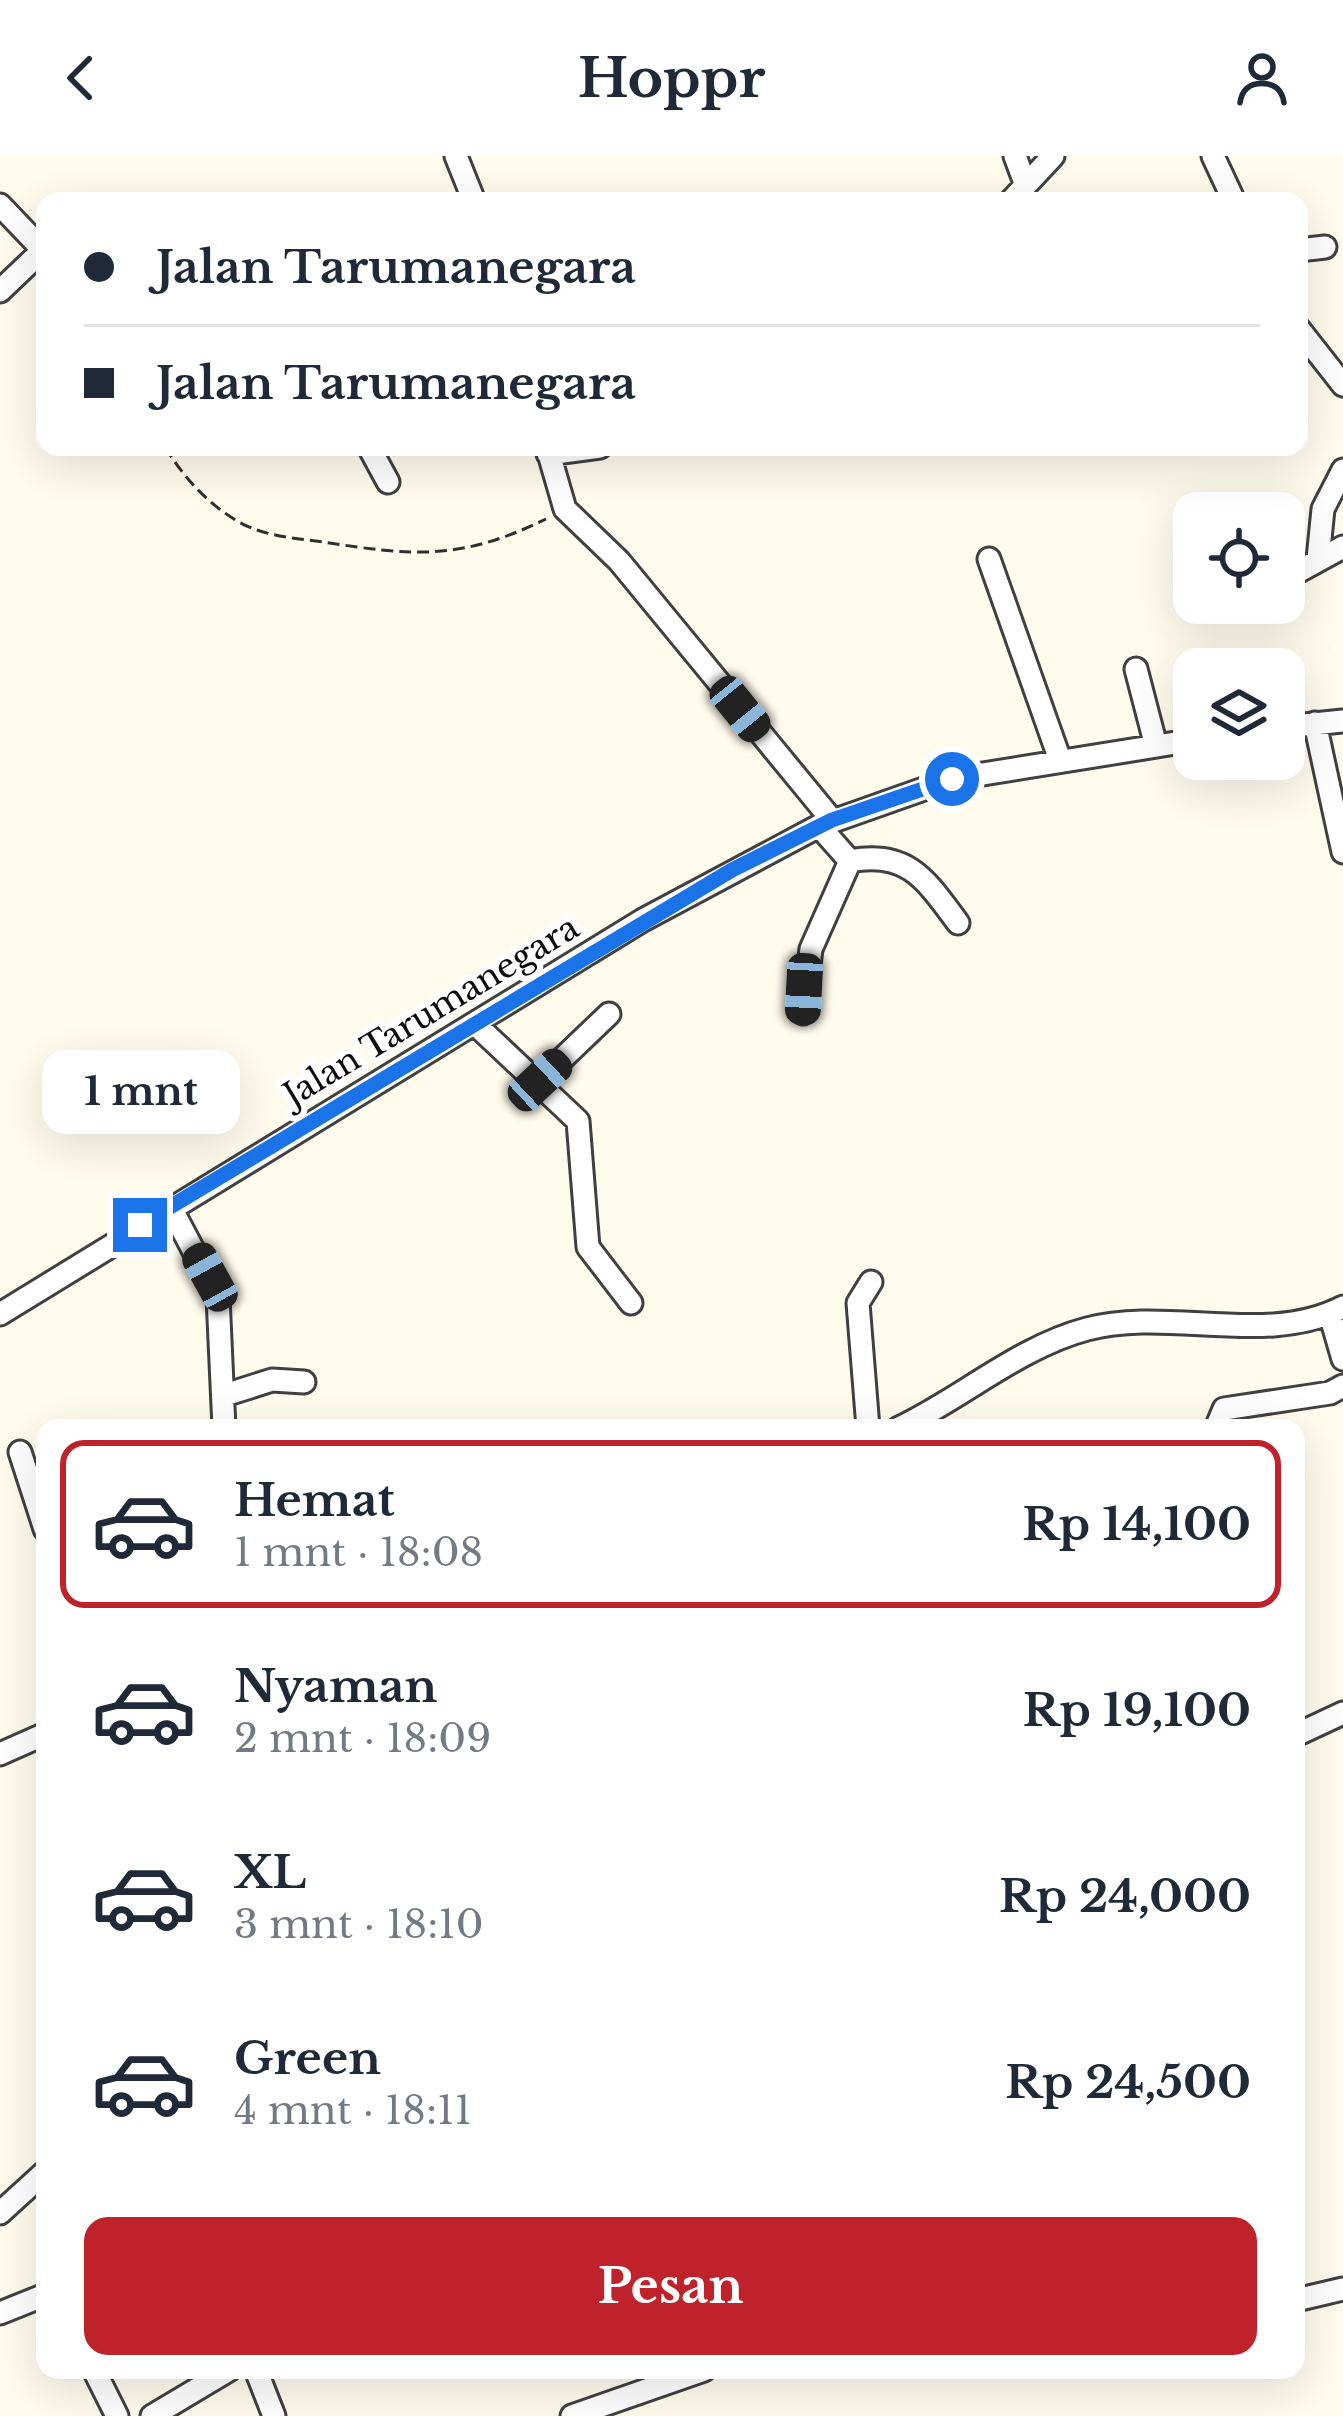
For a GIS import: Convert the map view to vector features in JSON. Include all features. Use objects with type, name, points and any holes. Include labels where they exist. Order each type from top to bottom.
[{"type":"street","points":[[456,156],[470,192]]},
{"type":"street","points":[[1015,156],[1025,183]]},
{"type":"street","points":[[1018,192],[1053,156]]},
{"type":"street","points":[[1213,156],[1230,192]]},
{"type":"street","points":[[0,205],[36,243]]},
{"type":"street","points":[[1308,249],[1325,247]]},
{"type":"street","points":[[0,291],[36,257]]},
{"type":"street","points":[[1308,340],[1343,385]]},
{"type":"street","points":[[374,456],[388,482]]},
{"type":"street","points":[[550,456],[566,509],[619,561],[850,861]]},
{"type":"street","points":[[1318,559],[1323,508],[1343,470]]},
{"type":"street","points":[[1305,567],[1343,547]]},
{"type":"street","points":[[989,559],[1060,760]]},
{"type":"street","points":[[1136,669],[1156,746]]},
{"type":"street","points":[[1305,725],[1343,721]]},
{"type":"street","points":[[1315,723],[1343,852]]},
{"type":"street","name":"Jalan Tarumanegara","points":[[0,1314],[643,920],[825,823],[952,779],[1173,743]]},
{"type":"street","points":[[850,861],[878,856],[907,862],[922,874],[958,923]]},
{"type":"street","points":[[803,1013],[811,949],[850,861]]},
{"type":"street","points":[[540,1080],[609,1014]]},
{"type":"street","points":[[475,1024],[540,1080],[580,1125],[588,1247],[631,1303]]},
{"type":"street","points":[[170,1206],[218,1297],[224,1419]]},
{"type":"street","points":[[867,1419],[858,1303],[872,1282]]},
{"type":"street","points":[[921,1419],[1042,1346],[1088,1328],[1118,1323],[1288,1322],[1337,1310],[1343,1358]]},
{"type":"street","points":[[225,1395],[272,1380],[304,1382]]},
{"type":"street","points":[[1220,1419],[1224,1409],[1330,1394],[1343,1386]]},
{"type":"street","points":[[20,1452],[36,1501]]},
{"type":"street","points":[[1305,1732],[1343,1713]]},
{"type":"street","points":[[0,1754],[36,1738]]},
{"type":"street","points":[[0,2213],[36,2180]]},
{"type":"street","points":[[1305,2298],[1343,2289]]},
{"type":"street","points":[[0,2313],[36,2299]]},
{"type":"street","points":[[98,2379],[117,2416]]},
{"type":"street","points":[[152,2416],[214,2379]]},
{"type":"street","points":[[260,2379],[274,2416]]},
{"type":"street","points":[[572,2416],[678,2379]]},
{"type":"path","points":[[172,456],[203,495],[238,522],[287,538],[416,556],[484,546],[566,509]]},
{"type":"route","points":[[140,1225],[732,870],[832,820],[952,779]]}]
